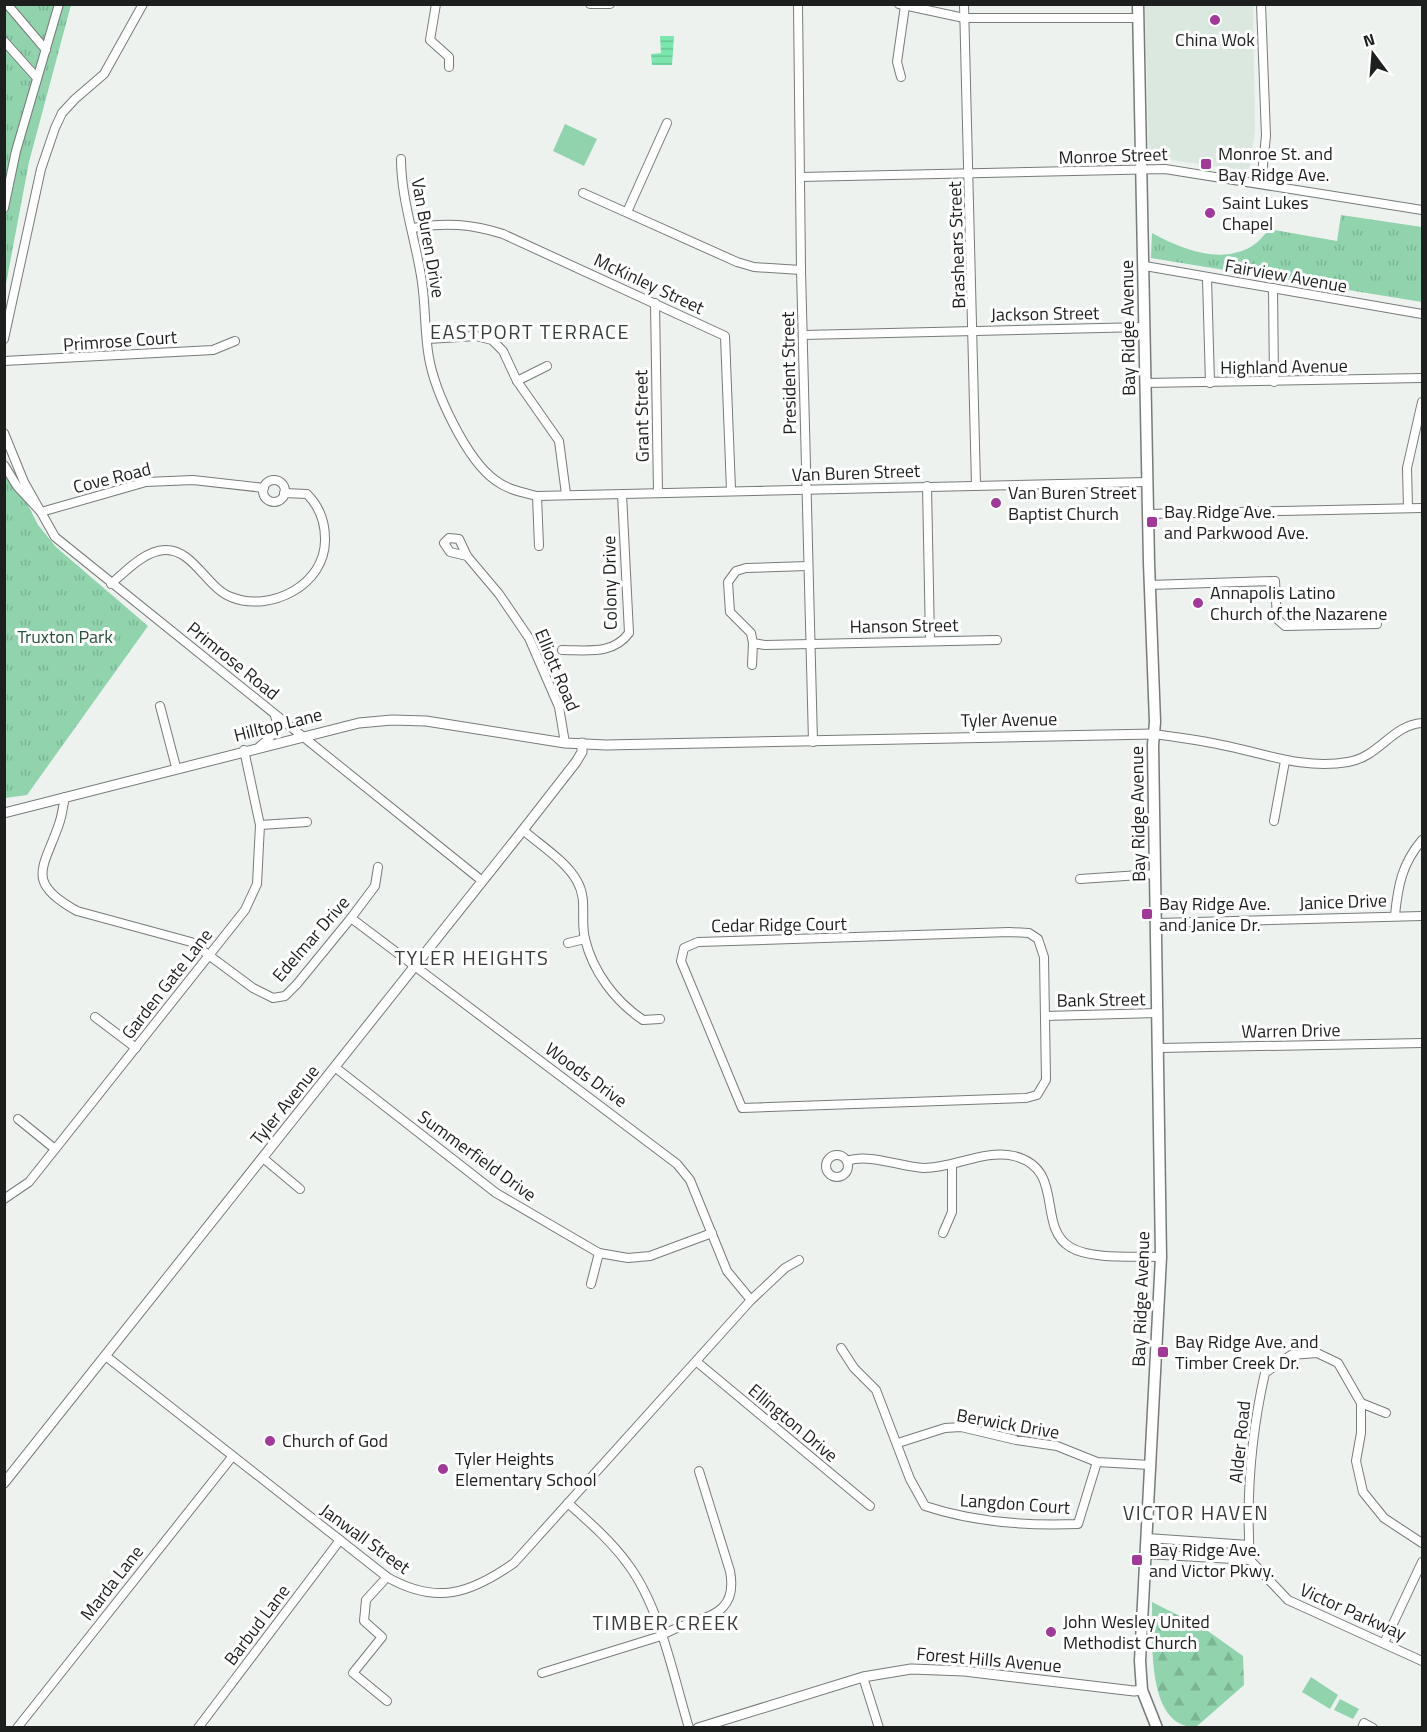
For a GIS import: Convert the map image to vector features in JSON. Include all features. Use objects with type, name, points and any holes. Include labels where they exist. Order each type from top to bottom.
[{"type":"main road","name":"Bay Ridge Avenue","points":[[1138,4],[1160,1048],[1161,1257],[1140,1661],[1142,1690],[1157,1728]]},
{"type":"street","points":[[7,4],[46,50]]},
{"type":"street","points":[[4,208],[11,171],[59,4]]},
{"type":"street","points":[[4,339],[48,146],[62,113],[104,74],[143,4]]},
{"type":"street","points":[[436,4],[430,40],[449,57],[449,67]]},
{"type":"street","points":[[590,4],[610,4]]},
{"type":"street","name":"President Street","points":[[798,4],[801,270],[813,742]]},
{"type":"street","name":"Brashears Street","points":[[964,4],[974,330],[976,485]]},
{"type":"street","points":[[1261,4],[1266,136],[1262,184]]},
{"type":"street","points":[[901,78],[897,62],[902,5],[964,18],[1138,18]]},
{"type":"street","points":[[4,41],[37,78]]},
{"type":"street","points":[[627,212],[668,123]]},
{"type":"street","name":"Van Buren Drive","points":[[401,159],[423,283],[433,375],[455,426],[476,460],[493,479],[511,490],[537,496],[566,494]]},
{"type":"street","name":"Monroe Street","points":[[800,177],[1180,170],[1422,210]]},
{"type":"street","points":[[583,193],[737,262],[754,267],[801,270]]},
{"type":"street","name":"McKinley Street","points":[[413,228],[444,223],[479,226],[503,234],[725,336],[731,490]]},
{"type":"street","name":"Fairview Avenue","points":[[1145,266],[1422,314]]},
{"type":"street","points":[[1207,278],[1210,383]]},
{"type":"street","points":[[1273,288],[1274,382]]},
{"type":"street","name":"Grant Street","points":[[655,303],[658,493]]},
{"type":"street","name":"Jackson Street","points":[[803,335],[1144,327]]},
{"type":"street","points":[[428,339],[476,336],[492,340],[503,351],[518,381],[559,441],[566,494]]},
{"type":"street","name":"Primrose Court","points":[[4,362],[213,350],[235,341]]},
{"type":"street","points":[[518,381],[547,366]]},
{"type":"street","name":"Highland Avenue","points":[[1145,383],[1422,378]]},
{"type":"street","points":[[1408,508],[1407,468],[1422,402]]},
{"type":"street","name":"Primrose Road","points":[[4,433],[40,512],[55,537],[481,880]]},
{"type":"street","points":[[4,465],[40,512]]},
{"type":"street","name":"Cove Road","points":[[40,512],[146,482],[193,480],[264,488]]},
{"type":"street","points":[[274,480],[283,486],[284,493],[278,501],[271,501],[265,497],[264,488],[268,482],[274,480]]},
{"type":"street","name":"Van Buren Street","points":[[566,494],[1147,482]]},
{"type":"street","points":[[927,486],[930,640]]},
{"type":"street","points":[[111,584],[133,565],[149,555],[165,550],[179,554],[192,562],[206,579],[230,597],[259,603],[289,594],[304,583],[320,563],[324,551],[325,533],[319,508],[307,494],[284,493]]},
{"type":"street","name":"Colony Drive","points":[[562,650],[608,649],[621,644],[629,633],[622,494]]},
{"type":"street","points":[[537,496],[539,546]]},
{"type":"street","points":[[1148,514],[1422,508]]},
{"type":"street","name":"Elliott Road","points":[[467,556],[499,594],[530,638],[559,707],[565,743]]},
{"type":"street","points":[[752,665],[751,633],[730,612],[728,582],[736,571],[746,568],[808,566]]},
{"type":"street","points":[[1149,585],[1275,581],[1277,619],[1285,626],[1377,624]]},
{"type":"street","name":"Hanson Street","points":[[753,643],[997,640]]},
{"type":"street","points":[[160,706],[176,768]]},
{"type":"street","points":[[260,746],[274,734],[277,722],[274,714]]},
{"type":"street","name":"Hilltop Lane","points":[[4,813],[244,750],[359,723],[407,720],[565,743]]},
{"type":"street","name":"Tyler Avenue","points":[[565,743],[659,745],[1154,734],[1221,745],[1285,761],[1318,764],[1349,762],[1372,754],[1407,724],[1422,723]]},
{"type":"street","name":"Tyler Avenue","points":[[4,1484],[336,1068],[481,880],[523,830],[576,762],[582,752],[582,743]]},
{"type":"street","name":"Garden Gate Lane","points":[[4,1199],[28,1182],[245,910],[257,884],[260,825],[244,750]]},
{"type":"street","points":[[1274,821],[1285,761]]},
{"type":"street","name":"Edelmar Drive","points":[[65,797],[59,824],[42,865],[41,877],[50,892],[60,902],[77,911],[172,934],[191,942],[265,996],[273,998],[285,996],[297,984],[351,918],[375,886],[378,867]]},
{"type":"street","points":[[260,825],[308,822]]},
{"type":"street","points":[[523,830],[576,878],[584,903],[585,939],[601,977],[613,995],[643,1020],[660,1019]]},
{"type":"street","points":[[1395,915],[1399,879],[1408,858],[1422,840]]},
{"type":"street","points":[[1080,879],[1155,874]]},
{"type":"street","name":"Janice Drive","points":[[1157,922],[1422,916]]},
{"type":"street","name":"Woods Drive","points":[[351,918],[677,1164],[690,1180],[727,1271],[752,1300]]},
{"type":"street","name":"Cedar Ridge Court","points":[[1029,933],[1038,939],[1044,957],[1045,1016],[1046,1080],[1037,1095],[1026,1098],[742,1108],[681,961],[684,948],[698,942],[1029,933]]},
{"type":"street","points":[[568,943],[585,939]]},
{"type":"street","name":"Bank Street","points":[[1045,1016],[1158,1013]]},
{"type":"street","points":[[95,1017],[136,1048]]},
{"type":"street","name":"Warren Drive","points":[[1160,1048],[1422,1043]]},
{"type":"street","name":"Summerfield Drive","points":[[336,1068],[496,1193],[599,1253],[628,1258],[650,1256],[712,1233]]},
{"type":"street","points":[[18,1119],[55,1149]]},
{"type":"street","points":[[848,1161],[863,1158],[923,1168],[952,1166],[1000,1154],[1016,1156],[1037,1167],[1045,1180],[1058,1233],[1069,1247],[1088,1254],[1161,1257]]},
{"type":"street","points":[[262,1158],[300,1189]]},
{"type":"street","points":[[944,1233],[952,1212],[952,1166]]},
{"type":"street","points":[[591,1284],[599,1253]]},
{"type":"street","points":[[752,1300],[785,1268],[799,1260]]},
{"type":"street","name":"Janwall Street","points":[[107,1357],[387,1577],[408,1589],[430,1594],[453,1594],[477,1586],[514,1563],[752,1300]]},
{"type":"street","name":"Langdon Court","points":[[841,1348],[854,1368],[876,1390],[910,1479],[925,1506],[954,1516],[1047,1525],[1078,1524],[1096,1462]]},
{"type":"street","name":"Alder Road","points":[[1249,1545],[1254,1420],[1265,1373],[1291,1355],[1317,1353],[1338,1363],[1361,1403]]},
{"type":"street","name":"Ellington Drive","points":[[697,1362],[870,1506]]},
{"type":"street","points":[[1386,1413],[1361,1403],[1361,1433],[1356,1461],[1363,1492],[1384,1518],[1422,1543]]},
{"type":"street","name":"Berwick Drive","points":[[898,1443],[945,1428],[961,1427],[1016,1440],[1057,1446],[1096,1462],[1150,1465]]},
{"type":"street","name":"Marda Lane","points":[[17,1728],[232,1457]]},
{"type":"street","points":[[542,1673],[661,1636],[674,1628],[712,1616],[732,1595],[730,1571],[699,1471]]},
{"type":"street","points":[[568,1503],[627,1562],[651,1605],[689,1728]]},
{"type":"street","points":[[1146,1538],[1249,1545],[1250,1560],[1146,1554]]},
{"type":"street","name":"Barbud Lane","points":[[198,1728],[340,1540]]},
{"type":"street","name":"Victor Parkway","points":[[1250,1560],[1288,1600],[1422,1660]]},
{"type":"street","points":[[1384,1643],[1422,1562]]},
{"type":"street","points":[[387,1577],[366,1599],[364,1621],[382,1637],[353,1673],[387,1701]]},
{"type":"street","name":"Forest Hills Avenue","points":[[698,1728],[863,1677],[911,1669],[956,1670],[1142,1690]]},
{"type":"street","points":[[863,1677],[879,1728]]},
{"type":"street","points":[[1362,1728],[1364,1723],[1373,1728]]},
{"type":"shaded area","points":[[1145,5],[1253,5],[1255,131],[1249,171],[1149,157]]},
{"type":"shaded area","points":[[660,36],[674,36],[672,65],[652,65],[651,54],[661,53]]},
{"type":"green space","points":[[5,5],[71,5],[29,162],[5,289]]},
{"type":"green space","points":[[565,124],[597,139],[584,166],[553,151]]},
{"type":"green space","points":[[1341,215],[1422,227],[1422,302],[1151,258],[1152,233],[1188,249],[1214,254],[1240,252],[1252,246],[1269,229],[1337,241]]},
{"type":"green space","name":"Truxton Park","points":[[5,459],[38,525],[56,547],[148,626],[27,795],[5,798]]},
{"type":"green space","points":[[1152,1602],[1205,1629],[1243,1656],[1244,1685],[1196,1727],[1180,1723],[1168,1713],[1160,1697],[1153,1657]]},
{"type":"green space","points":[[1311,1677],[1338,1695],[1330,1709],[1302,1692]]},
{"type":"green space","points":[[1340,1699],[1359,1709],[1353,1719],[1334,1710]]},
{"type":"place","name":"China Wok","points":[[1215,20]]},
{"type":"place","name":"Monroe St. and Bay Ridge Ave.","points":[[1206,164]]},
{"type":"place","name":"Saint Lukes Chapel","points":[[1210,213]]},
{"type":"place","name":"Van Buren Street Baptist Church","points":[[996,503]]},
{"type":"place","name":"Bay Ridge Ave. and Parkwood Ave.","points":[[1152,522]]},
{"type":"place","name":"Annapolis Latino Church of the Nazarene","points":[[1198,603]]},
{"type":"place","name":"Bay Ridge Ave. and Janice Dr.","points":[[1147,914]]},
{"type":"place","name":"Bay Ridge Ave. and Timber Creek Dr.","points":[[1163,1352]]},
{"type":"place","name":"Church of God","points":[[270,1441]]},
{"type":"place","name":"Tyler Heights Elementary School","points":[[443,1469]]},
{"type":"place","name":"Bay Ridge Ave. and Victor Pkwy.","points":[[1137,1560]]},
{"type":"place","name":"John Wesley United Methodist Church","points":[[1051,1632]]},
{"type":"district","name":"EASTPORT TERRACE","points":[[530,332]]},
{"type":"district","name":"TYLER HEIGHTS","points":[[472,958]]},
{"type":"district","name":"VICTOR HAVEN","points":[[1196,1513]]},
{"type":"district","name":"TIMBER CREEK","points":[[666,1623]]}]
